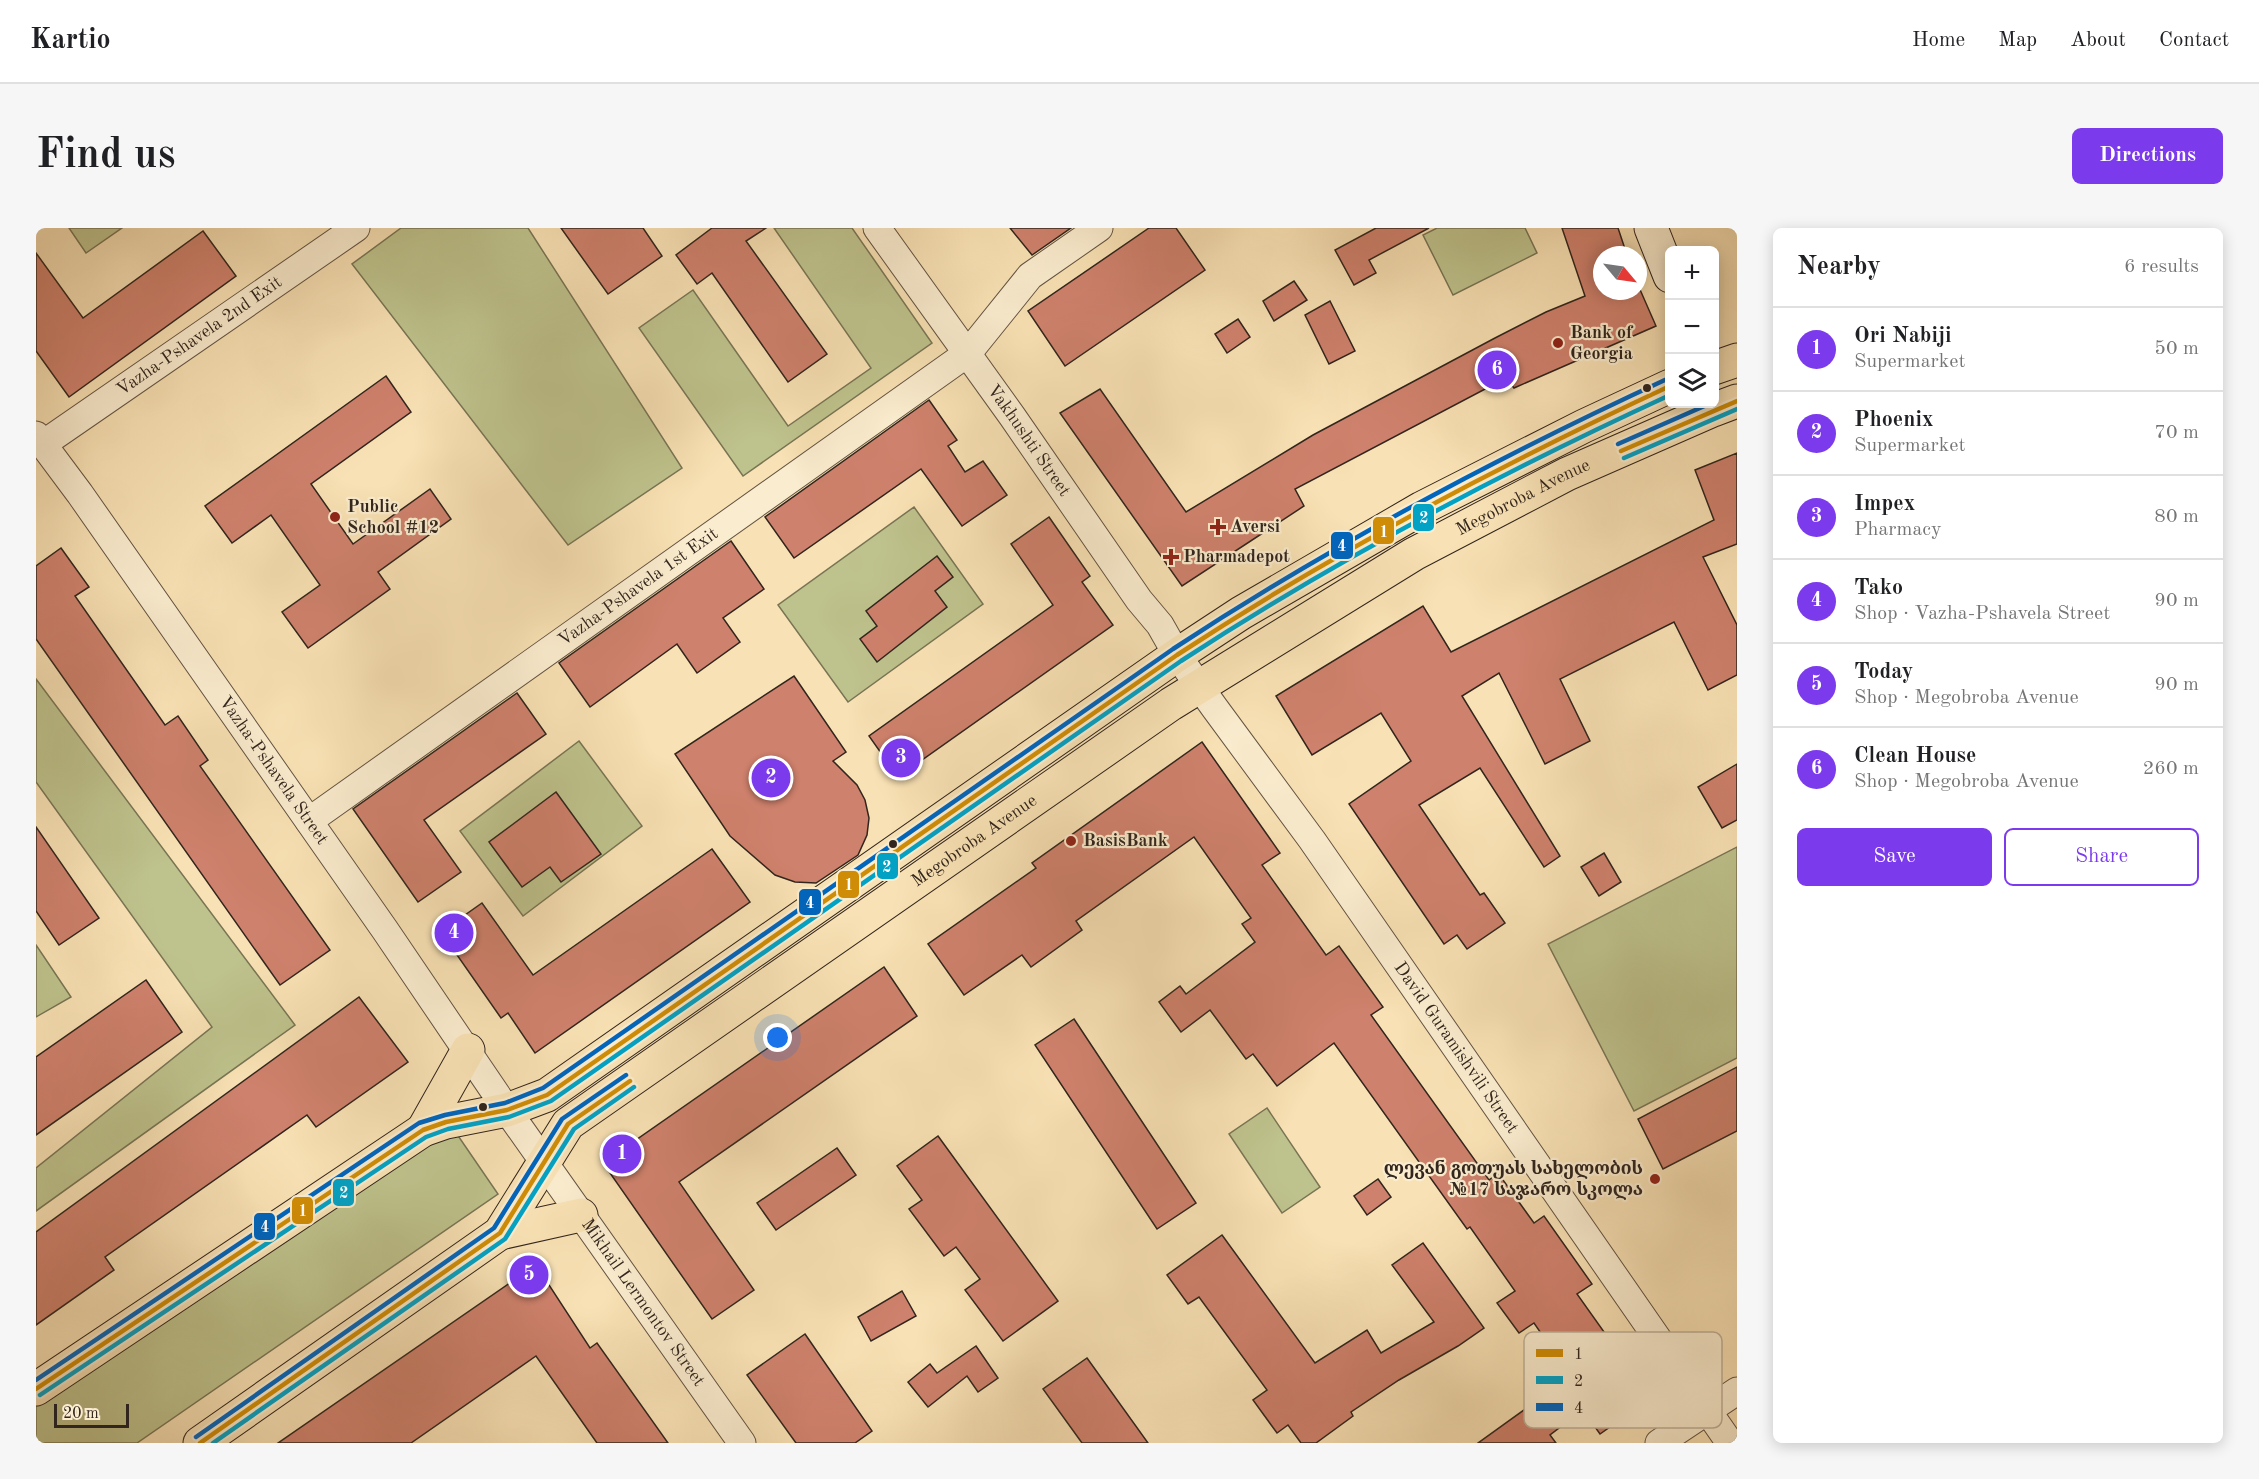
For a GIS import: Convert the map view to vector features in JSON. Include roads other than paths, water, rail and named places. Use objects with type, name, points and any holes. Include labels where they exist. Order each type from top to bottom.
[{"type":"main road","points":[[1719,366],[1737,360]]},
{"type":"main road","name":"Megobroba Avenue","points":[[36,1389],[423,1130],[446,1122],[507,1110],[547,1095],[1177,655],[1241,614],[1422,508],[1584,426],[1665,389]]},
{"type":"main road","name":"Megobroba Avenue","points":[[200,1443],[500,1233],[568,1124],[1198,685],[1414,554],[1568,474],[1737,401]]},
{"type":"main road","points":[[423,1130],[468,1050]]},
{"type":"main road","points":[[500,1233],[581,1215]]},
{"type":"street","name":"Vazha-Pshavela 2nd Exit","points":[[39,440],[356,228]]},
{"type":"street","name":"Vakhushti Street","points":[[877,228],[968,353],[1139,600],[1160,625],[1198,685]]},
{"type":"street","name":"Vazha-Pshavela 1st Exit","points":[[309,821],[968,353],[1030,276],[1099,228]]},
{"type":"street","points":[[1651,228],[1665,263]]},
{"type":"street","name":"Vazha-Pshavela Street","points":[[39,440],[80,494],[309,821],[507,1110]]},
{"type":"street","name":"David Guramishvili Street","points":[[1198,685],[1312,840],[1653,1332]]},
{"type":"street","name":"Mikhail Lermontov Street","points":[[507,1110],[742,1443]]},
{"type":"street","points":[[1722,1400],[1737,1391]]},
{"type":"street","points":[[1659,1443],[1681,1428]]},
{"type":"street","name":"David Guramishvili Street","points":[[1720,1428],[1730,1443]]},
{"type":"place","name":"Bank of Georgia","points":[[1558,343]]},
{"type":"place","name":"Clean House","points":[[1497,370]]},
{"type":"place","name":"Public School #12","points":[[335,517]]},
{"type":"place","name":"Aversi","points":[[1218,527]]},
{"type":"place","name":"Pharmadepot","points":[[1171,557]]},
{"type":"place","name":"Impex","points":[[901,758]]},
{"type":"place","name":"Phoenix","points":[[771,778]]},
{"type":"place","name":"BasisBank","points":[[1071,841]]},
{"type":"place","name":"Tako","points":[[454,933]]},
{"type":"place","name":"Ori Nabiji","points":[[622,1154]]},
{"type":"place","name":"ლევან გოთუას სახელობის №17 საჯარო სკოლა","points":[[1655,1179]]},
{"type":"place","name":"Today","points":[[529,1275]]}]
